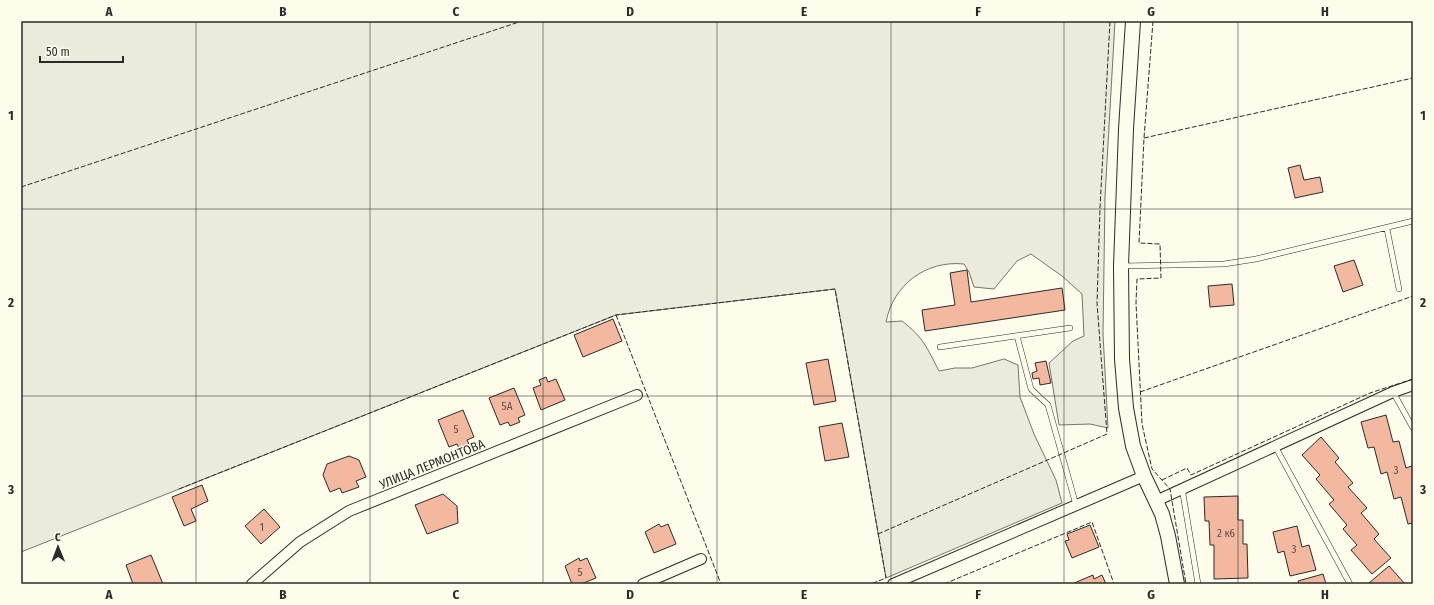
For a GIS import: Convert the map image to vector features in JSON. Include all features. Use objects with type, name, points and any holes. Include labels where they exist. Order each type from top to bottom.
[{"type":"street","points":[[1133,21],[1126,129],[1121,266],[1122,359],[1126,408],[1133,446],[1144,476],[1156,500],[1168,536],[1177,584]]},
{"type":"street","points":[[1156,500],[1393,392],[1413,385]]},
{"type":"street","name":"УЛИЦА ЛЕРМОНТОВА","points":[[252,584],[300,542],[349,511],[637,395]]},
{"type":"street","points":[[893,584],[1144,476]]},
{"type":"street","points":[[643,584],[701,559]]},
{"type":"lane","points":[[1121,266],[1224,264],[1256,259],[1387,229],[1413,221]]},
{"type":"lane","points":[[1387,229],[1399,289]]},
{"type":"lane","points":[[940,347],[1070,328]]},
{"type":"lane","points":[[1017,336],[1031,389],[1048,405],[1076,505]]},
{"type":"lane","points":[[1393,392],[1413,428]]},
{"type":"lane","points":[[1275,446],[1350,584]]},
{"type":"lane","points":[[1182,488],[1198,584]]},
{"type":"shaded area","points":[[21,21],[1115,21],[1105,197],[1103,334],[1108,428],[1090,424],[1059,425],[1049,363],[1073,341],[1084,336],[1082,294],[1062,276],[1031,254],[1017,261],[994,289],[974,287],[969,272],[964,264],[937,266],[924,271],[904,286],[890,309],[886,322],[902,321],[909,327],[920,338],[939,371],[955,368],[972,368],[1004,359],[1018,365],[1020,397],[1034,434],[1056,480],[1062,503],[886,578],[835,289],[616,315],[21,552]]},
{"type":"building","points":[[1300,165],[1304,180],[1320,177],[1323,192],[1295,198],[1288,168]]},
{"type":"building","points":[[1354,260],[1363,285],[1343,292],[1334,266]]},
{"type":"building","points":[[967,270],[971,302],[1062,288],[1065,310],[925,331],[922,310],[955,305],[950,273]]},
{"type":"building","points":[[1232,284],[1234,305],[1210,307],[1208,286]]},
{"type":"building","points":[[613,319],[622,341],[583,357],[574,335]]},
{"type":"building","points":[[828,359],[836,401],[814,405],[806,363]]},
{"type":"building","points":[[1046,361],[1051,383],[1040,385],[1039,378],[1033,379],[1032,373],[1037,371],[1035,363]]},
{"type":"building","points":[[546,377],[548,382],[556,379],[565,400],[541,410],[533,388],[541,385],[539,380]]},
{"type":"building","points":[[514,388],[525,415],[518,418],[520,422],[510,426],[508,422],[500,425],[489,398]]},
{"type":"building","points":[[463,410],[474,437],[467,440],[469,444],[459,448],[457,444],[449,447],[438,420]]},
{"type":"building","points":[[1386,415],[1393,442],[1399,441],[1406,468],[1412,466],[1413,468],[1413,523],[1408,524],[1401,497],[1394,499],[1387,472],[1381,474],[1374,447],[1368,448],[1361,422]]},
{"type":"building","points":[[842,423],[849,457],[825,461],[819,427]]},
{"type":"building","points":[[1321,437],[1339,458],[1335,462],[1353,483],[1348,487],[1367,508],[1361,513],[1379,534],[1374,539],[1391,558],[1372,574],[1351,550],[1357,545],[1343,529],[1347,525],[1329,504],[1334,500],[1316,479],[1320,475],[1302,455]]},
{"type":"building","points":[[349,456],[359,460],[366,477],[356,481],[359,487],[342,493],[340,488],[330,492],[323,475],[327,464]]},
{"type":"building","points":[[202,485],[208,501],[191,509],[196,521],[184,526],[172,497]]},
{"type":"building","points":[[443,494],[457,506],[458,523],[427,534],[415,505]]},
{"type":"building","points":[[1238,496],[1238,520],[1243,520],[1243,544],[1247,544],[1248,578],[1214,579],[1214,545],[1210,545],[1209,521],[1205,521],[1204,497]]},
{"type":"building","points":[[264,509],[280,527],[261,544],[245,526]]},
{"type":"building","points":[[659,524],[661,527],[668,524],[676,544],[654,553],[645,532]]},
{"type":"building","points":[[1090,525],[1099,547],[1072,558],[1065,541],[1069,540],[1067,534]]},
{"type":"building","points":[[1297,526],[1302,547],[1309,545],[1316,570],[1290,576],[1284,551],[1278,553],[1273,532]]},
{"type":"building","points":[[151,555],[163,584],[133,584],[126,565]]},
{"type":"building","points":[[579,558],[580,561],[587,558],[596,578],[581,584],[572,584],[565,566]]},
{"type":"building","points":[[1389,566],[1405,584],[1369,583]]},
{"type":"building","points":[[1323,574],[1326,584],[1299,584],[1298,581]]},
{"type":"building","points":[[1093,575],[1094,579],[1102,575],[1106,584],[1072,584]]},
{"type":"fence","points":[[21,187],[522,21]]},
{"type":"fence","points":[[878,534],[1107,434],[1097,303],[1100,208],[1110,21]]},
{"type":"fence","points":[[1153,21],[1144,138],[1139,243],[1160,244],[1161,278],[1137,279],[1136,303],[1142,424],[1152,469],[1170,489],[1186,584]]},
{"type":"fence","points":[[1144,138],[1413,78]]},
{"type":"fence","points":[[179,489],[616,315],[835,289],[886,578],[871,584]]},
{"type":"fence","points":[[1140,392],[1413,296]]},
{"type":"fence","points":[[616,315],[721,584]]},
{"type":"fence","points":[[1162,480],[1187,468],[1191,475],[1370,393],[1413,379]]},
{"type":"fence","points":[[944,584],[1092,522],[1114,584]]}]
